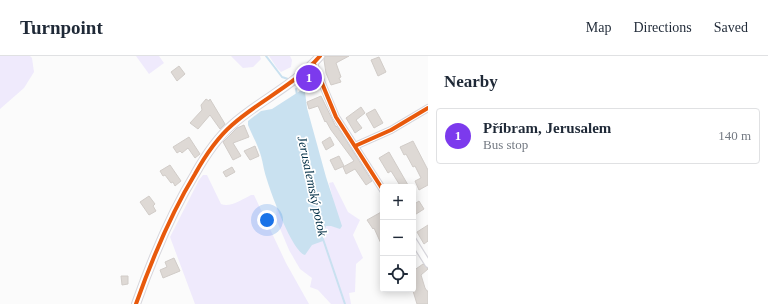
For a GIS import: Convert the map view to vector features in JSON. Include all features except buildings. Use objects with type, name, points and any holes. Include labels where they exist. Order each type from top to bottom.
[{"type":"street","points":[[136,304],[154,255],[180,199],[206,155],[232,125],[294,80],[314,64],[320,56]]},
{"type":"street","points":[[314,64],[336,117],[380,185]]},
{"type":"street","points":[[354,146],[391,130],[428,108]]},
{"type":"street","points":[[416,245],[428,264]]},
{"type":"shaded area","points":[[0,56],[30,56],[32,58],[34,72],[24,88],[0,109]]},
{"type":"shaded area","points":[[136,56],[159,56],[164,63],[149,74]]},
{"type":"shaded area","points":[[231,56],[260,56],[261,59],[253,67],[243,68]]},
{"type":"shaded area","points":[[269,56],[290,56],[292,60],[291,67],[281,72]]},
{"type":"shaded area","points":[[203,175],[207,175],[221,204],[232,204],[254,195],[286,263],[309,304],[195,304],[170,237]]},
{"type":"shaded area","points":[[333,182],[348,212],[360,220],[353,235],[363,258],[356,264],[355,292],[349,293],[351,304],[331,304],[318,290],[310,287],[312,278],[300,269],[289,250],[276,219],[277,205],[336,212],[329,183]]},
{"type":"water","points":[[303,89],[326,177],[342,226],[340,229],[326,226],[323,234],[323,241],[312,245],[305,255],[300,251],[288,233],[266,177],[260,152],[248,125],[248,121],[261,111],[272,109]]},
{"type":"waterway","name":"Jerusalemský potok","points":[[266,56],[282,77],[288,79]]},
{"type":"waterway","name":"Jerusalemský potok","points":[[296,89],[297,95]]},
{"type":"waterway","name":"Jerusalemský potok","points":[[323,239],[345,304]]},
{"type":"cycle path","points":[[136,304],[148,270],[170,221],[186,190],[211,148],[232,125],[300,76],[320,56]]},
{"type":"cycle path","points":[[314,64],[336,117],[380,185]]},
{"type":"cycle path","points":[[355,146],[391,130],[428,108]]},
{"type":"place","name":"Příbram, Jerusalem","points":[[309,78]]}]
